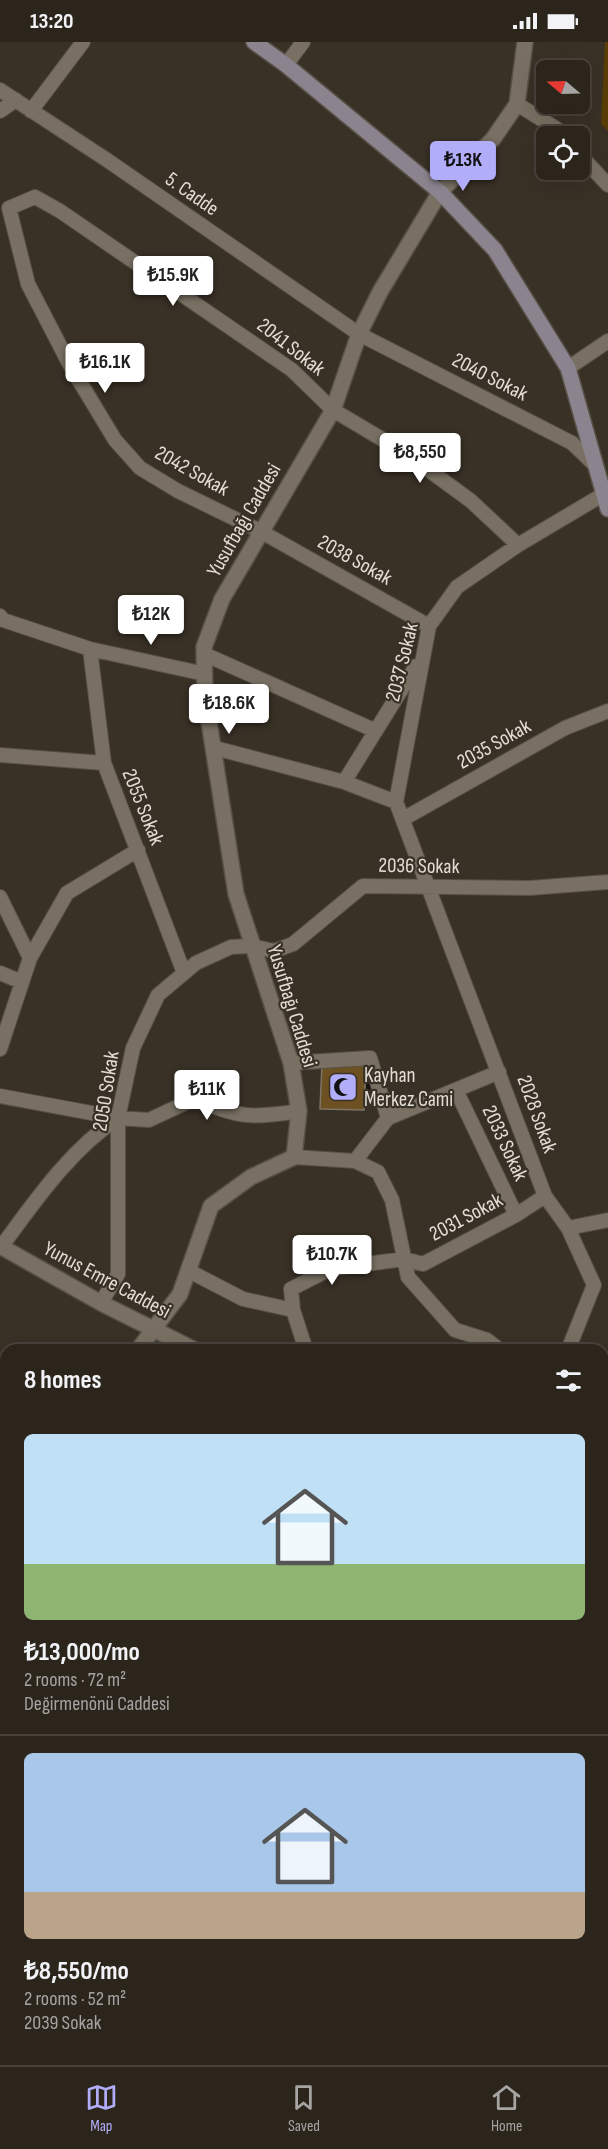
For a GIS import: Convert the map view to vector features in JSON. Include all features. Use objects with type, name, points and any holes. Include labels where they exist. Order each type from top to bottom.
[{"type":"main road","points":[[254,42],[286,65],[440,192],[495,250],[568,368],[608,509]]},
{"type":"street","points":[[32,111],[83,42]]},
{"type":"street","points":[[286,65],[303,42]]},
{"type":"street","name":"Yusufbağı Caddesi","points":[[294,1158],[299,1111],[291,1063],[251,946],[236,894],[215,748],[205,696],[204,654],[222,599],[333,410],[359,334],[380,292],[440,192],[493,139],[516,104],[525,42]]},
{"type":"street","name":"5. Cadde","points":[[0,90],[107,160],[359,334]]},
{"type":"street","points":[[0,111],[16,100]]},
{"type":"street","points":[[516,104],[552,126]]},
{"type":"street","points":[[590,166],[608,185]]},
{"type":"street","name":"2041 Sokak","points":[[9,208],[35,197],[60,211],[292,370],[333,410]]},
{"type":"street","name":"2042 Sokak","points":[[9,208],[28,284],[71,367],[115,440],[140,468],[178,491],[260,531]]},
{"type":"street","name":"2040 Sokak","points":[[359,334],[572,443],[596,466]]},
{"type":"street","points":[[568,368],[608,341]]},
{"type":"street","points":[[333,410],[407,454],[471,501],[518,545]]},
{"type":"street","name":"2037 Sokak","points":[[396,802],[429,626],[457,587],[518,545],[604,494]]},
{"type":"street","name":"2038 Sokak","points":[[260,531],[429,626]]},
{"type":"street","points":[[0,616],[3,620],[90,649],[205,674]]},
{"type":"street","name":"2055 Sokak","points":[[90,649],[104,763],[184,973]]},
{"type":"street","points":[[204,654],[376,731]]},
{"type":"street","points":[[344,782],[422,658]]},
{"type":"street","name":"2035 Sokak","points":[[404,819],[565,728],[608,711]]},
{"type":"street","points":[[215,748],[344,782],[396,802],[404,819],[426,886]]},
{"type":"street","points":[[0,755],[104,763]]},
{"type":"street","points":[[0,1049],[30,958],[67,893],[138,850]]},
{"type":"street","name":"2036 Sokak","points":[[251,946],[274,951],[293,944],[363,886],[530,888],[608,882]]},
{"type":"street","name":"2028 Sokak","points":[[426,886],[500,1072],[545,1196],[568,1228],[594,1285],[570,1344]]},
{"type":"street","points":[[0,897],[30,958]]},
{"type":"street","name":"2050 Sokak","points":[[101,1303],[118,1274],[118,1118],[133,1048],[158,995],[196,963],[231,946],[251,946]]},
{"type":"street","points":[[0,973],[22,982]]},
{"type":"street","points":[[291,1063],[370,1058],[388,1118]]},
{"type":"street","points":[[355,1161],[388,1118],[500,1072]]},
{"type":"street","name":"2033 Sokak","points":[[456,1090],[516,1215]]},
{"type":"street","points":[[0,1096],[118,1118],[149,1120],[196,1098],[215,1108],[257,1118],[299,1111]]},
{"type":"street","points":[[0,1246],[61,1168],[92,1135],[118,1118]]},
{"type":"street","points":[[142,1344],[180,1294],[211,1206],[251,1177],[294,1158],[355,1161],[378,1172],[392,1200],[408,1277],[455,1330],[487,1340],[492,1344]]},
{"type":"street","name":"2031 Sokak","points":[[293,1310],[291,1289],[330,1269],[404,1259],[423,1264],[516,1215],[545,1196]]},
{"type":"street","points":[[568,1228],[608,1220]]},
{"type":"street","name":"Yunus Emre Caddesi","points":[[0,1246],[101,1303],[183,1344]]},
{"type":"street","points":[[189,1271],[243,1299],[293,1310],[304,1344]]},
{"type":"shaded area","points":[[605,42],[608,42],[608,131],[601,124]]},
{"type":"building","name":"Kayhan Merkez Cami","points":[[322,1064],[366,1066],[364,1110],[320,1109]]},
{"type":"place","name":"Kayhan Merkez Cami","points":[[343,1087]]}]
